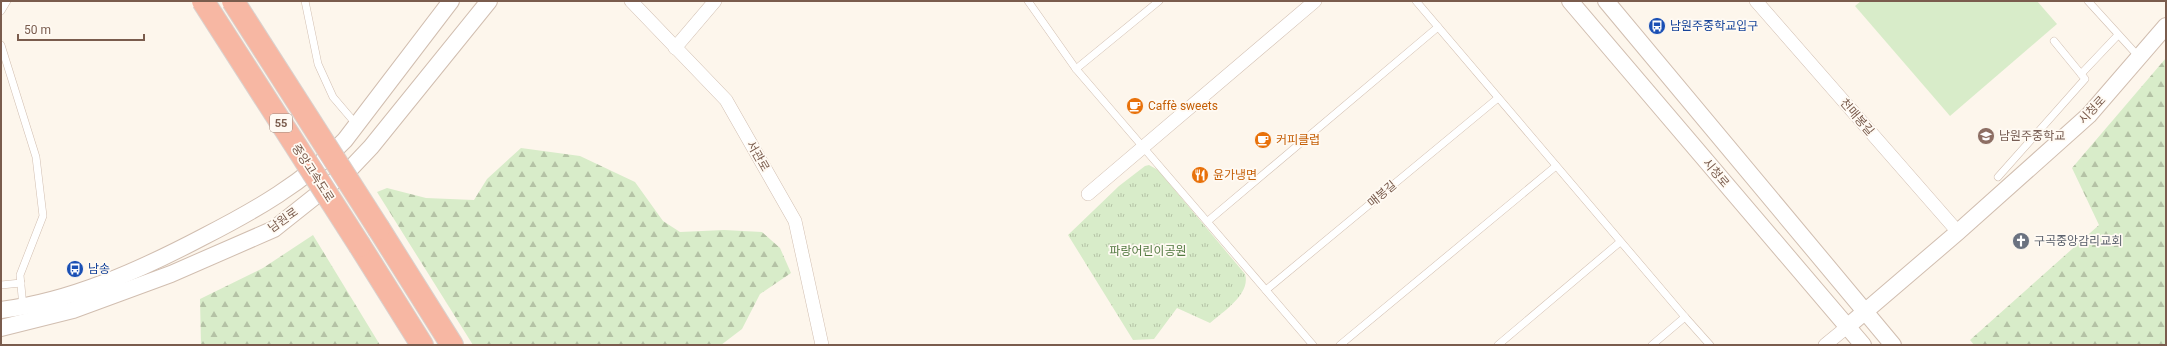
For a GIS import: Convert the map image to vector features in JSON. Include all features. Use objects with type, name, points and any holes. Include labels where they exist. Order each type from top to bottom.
[{"type":"highway","name":"중앙고속도로","points":[[203,1],[422,345]]},
{"type":"highway","name":"중앙고속도로","points":[[233,1],[452,345]]},
{"type":"street","name":"남원로","points":[[1,310],[23,307],[75,293],[153,263],[230,223],[282,192],[326,160],[356,124],[451,1]]},
{"type":"street","name":"남원로","points":[[1,328],[73,310],[171,274],[274,229],[352,167],[371,147],[489,1]]},
{"type":"street","name":"서관로","points":[[631,1],[726,100],[795,221],[822,345]]},
{"type":"street","points":[[675,48],[715,1]]},
{"type":"street","points":[[1088,194],[1316,1]]},
{"type":"street","name":"시청로","points":[[1570,1],[1863,345]]},
{"type":"street","points":[[1606,1],[1893,345]]},
{"type":"street","name":"천매봉길","points":[[1756,1],[1958,232]]},
{"type":"street","name":"시청로","points":[[1847,327],[1958,232],[2090,115],[2166,26]]},
{"type":"street","points":[[1825,345],[1847,327]]},
{"type":"lane","points":[[1,11],[7,1]]},
{"type":"lane","points":[[305,1],[318,64],[333,97],[356,124]]},
{"type":"lane","points":[[1028,1],[1076,69],[1313,345]]},
{"type":"lane","points":[[1076,69],[1159,1]]},
{"type":"lane","points":[[1416,1],[1620,242],[1710,345]]},
{"type":"lane","points":[[2088,1],[2139,57]]},
{"type":"lane","points":[[1208,221],[1438,27]]},
{"type":"lane","points":[[2081,74],[2118,35]]},
{"type":"lane","points":[[1998,177],[2085,79],[2054,41]]},
{"type":"lane","points":[[1,45],[36,157],[43,216],[20,275],[23,307]]},
{"type":"lane","name":"매봉길","points":[[1266,290],[1498,98]]},
{"type":"lane","points":[[1340,345],[1556,166]]},
{"type":"lane","points":[[1498,345],[1620,242]]},
{"type":"lane","points":[[1,285],[21,283]]},
{"type":"lane","points":[[1652,345],[1685,316]]},
{"type":"green space","points":[[1861,1],[2037,1],[2057,24],[1950,116],[1855,6]]},
{"type":"green space","points":[[2166,58],[2166,345],[1974,345],[1970,340],[2099,225],[2072,168]]},
{"type":"green space","points":[[521,148],[580,156],[635,182],[663,221],[680,232],[724,230],[762,232],[780,248],[791,273],[760,294],[742,329],[721,345],[473,345],[377,192],[387,188],[426,198],[474,200],[487,179]]},
{"type":"green space","name":"파랑어린이공원","points":[[1149,165],[1158,170],[1245,274],[1246,281],[1244,288],[1235,302],[1210,323],[1177,308],[1154,339],[1133,340],[1068,235],[1119,186],[1145,166]]},
{"type":"green space","points":[[313,235],[380,345],[201,345],[200,299],[263,268]]},
{"type":"place","name":"남원주중학교입구","points":[[1657,26]]},
{"type":"place","name":"Caffè sweets","points":[[1135,106]]},
{"type":"place","name":"남원주중학교","points":[[1986,136]]},
{"type":"place","name":"커피클럽","points":[[1263,140]]},
{"type":"place","name":"윤가냉면","points":[[1200,175]]},
{"type":"place","name":"구곡중앙감리교회","points":[[2021,241]]},
{"type":"place","name":"남송","points":[[75,269]]}]
